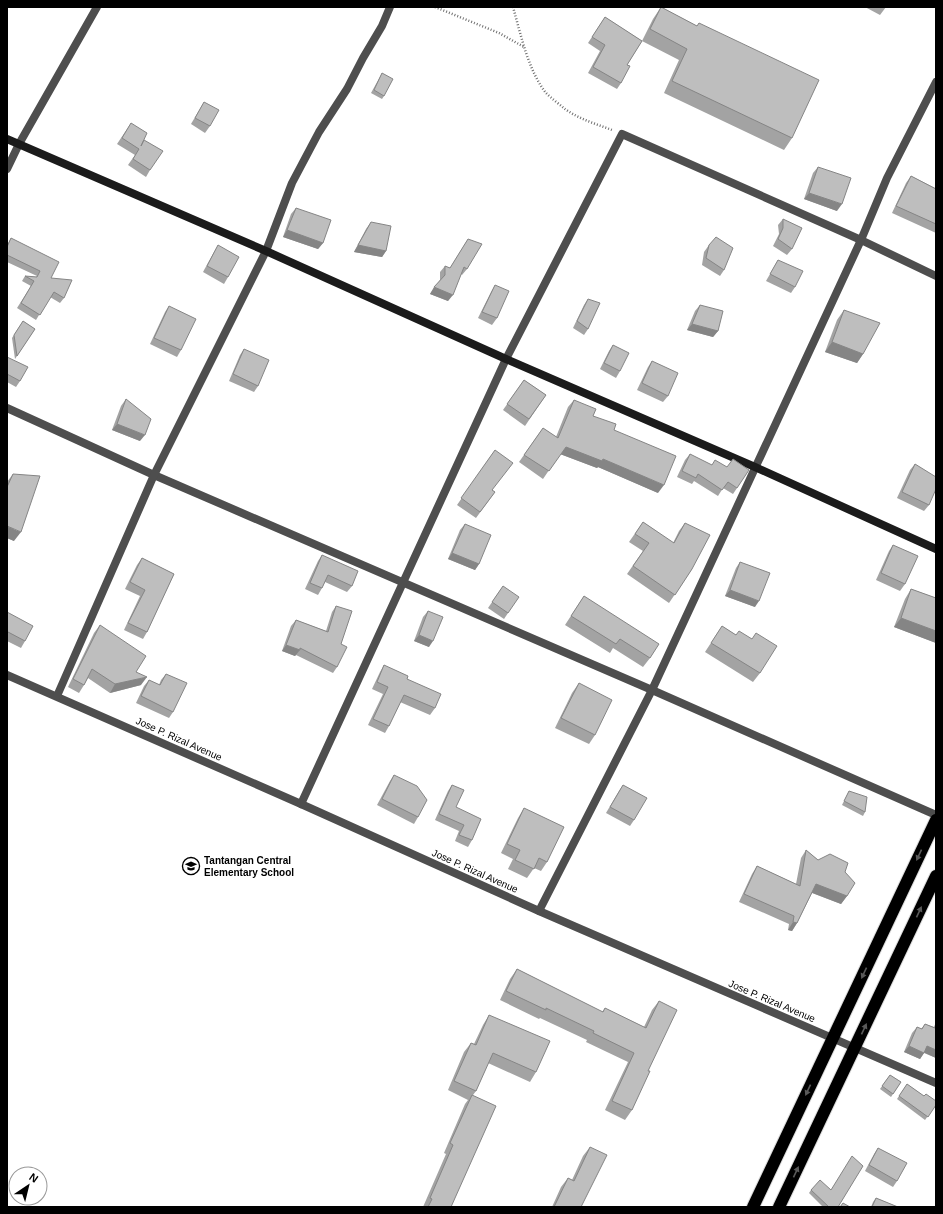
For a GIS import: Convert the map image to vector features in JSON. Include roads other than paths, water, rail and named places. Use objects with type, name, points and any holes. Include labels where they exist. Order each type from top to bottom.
[{"type":"highway","points":[[753,1207],[936,820]]},
{"type":"highway","points":[[779,1207],[936,876]]},
{"type":"street","points":[[7,169],[19,144],[97,7]]},
{"type":"street","points":[[57,696],[154,475],[266,252],[292,183],[319,132],[347,89],[382,26],[390,7]]},
{"type":"street","points":[[539,911],[652,690],[861,240],[887,178],[936,82]]},
{"type":"street","points":[[301,804],[506,359],[622,134],[861,240],[936,276]]},
{"type":"street","points":[[7,139],[936,549]]},
{"type":"street","points":[[7,408],[154,475],[652,690],[936,816]]},
{"type":"street","name":"Jose P. Rizal Avenue","points":[[7,675],[301,804],[539,911],[936,1083]]},
{"type":"place","name":"Tantangan Central Elementary School","points":[[191,866]]}]
